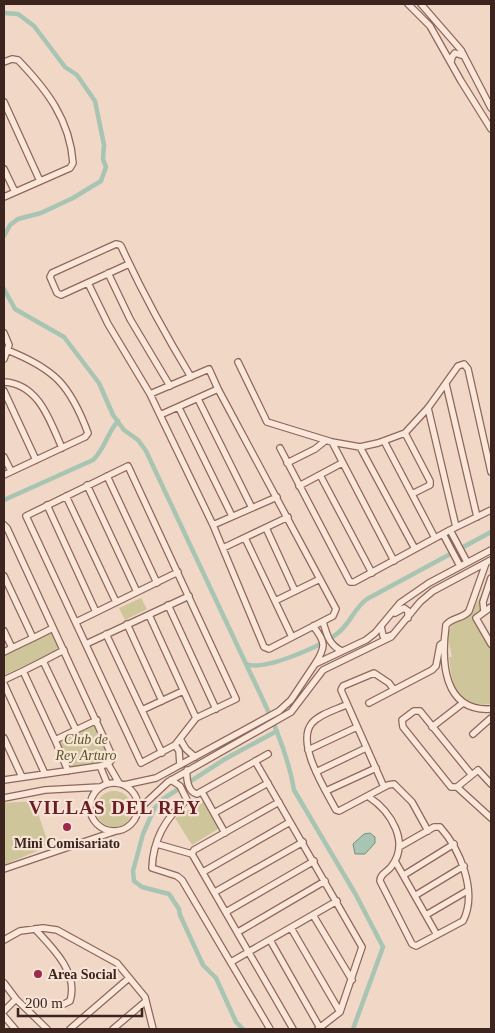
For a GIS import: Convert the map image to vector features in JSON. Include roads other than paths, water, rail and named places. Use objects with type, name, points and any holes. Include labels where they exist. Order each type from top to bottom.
[{"type":"street","points":[[408,4],[430,26],[491,129]]},
{"type":"street","points":[[421,4],[446,31],[465,58],[490,105]]},
{"type":"street","points":[[452,66],[451,58],[454,54],[460,53],[465,58]]},
{"type":"street","points":[[4,62],[15,58],[29,71],[52,100],[68,130],[73,165],[4,197]]},
{"type":"street","points":[[461,81],[466,87],[473,86],[476,82],[474,74]]},
{"type":"street","points":[[4,102],[40,181]]},
{"type":"street","points":[[4,169],[14,192]]},
{"type":"street","points":[[129,264],[59,295],[50,276],[117,244],[121,245],[155,318],[191,377]]},
{"type":"street","points":[[108,274],[130,319],[170,386]]},
{"type":"street","points":[[88,283],[108,324],[150,394],[213,525],[264,647],[269,649],[333,616],[336,609],[209,369],[150,394]]},
{"type":"street","points":[[4,333],[8,343],[4,359]]},
{"type":"street","points":[[4,474],[88,434],[72,397],[62,382],[48,369],[7,350]]},
{"type":"street","points":[[238,362],[267,422],[324,440],[360,447],[405,433],[428,408],[458,366],[461,364],[467,366],[491,472]]},
{"type":"street","points":[[4,382],[21,387],[38,399],[62,448]]},
{"type":"street","points":[[446,384],[477,517]]},
{"type":"street","points":[[160,415],[218,389]]},
{"type":"street","points":[[4,391],[36,460]]},
{"type":"street","points":[[198,399],[252,508]]},
{"type":"street","points":[[179,408],[232,516]]},
{"type":"street","points":[[428,408],[456,542],[467,562]]},
{"type":"street","points":[[405,433],[430,481],[430,485],[426,488],[412,494]]},
{"type":"street","points":[[287,463],[315,449],[324,440]]},
{"type":"street","points":[[384,441],[435,538]]},
{"type":"street","points":[[332,442],[394,561]]},
{"type":"street","points":[[360,447],[415,549]]},
{"type":"street","points":[[280,448],[348,580],[354,582],[453,528],[491,510]]},
{"type":"street","points":[[4,457],[11,471]]},
{"type":"street","points":[[299,486],[342,463]]},
{"type":"street","points":[[128,466],[236,699],[196,718],[175,745],[141,763],[26,516],[107,476],[128,466]]},
{"type":"street","points":[[320,475],[372,573]]},
{"type":"street","points":[[107,476],[157,583]]},
{"type":"street","points":[[87,485],[137,592]]},
{"type":"street","points":[[66,496],[116,602]]},
{"type":"street","points":[[213,525],[277,497]]},
{"type":"street","points":[[47,505],[96,612]]},
{"type":"street","points":[[223,548],[288,517]]},
{"type":"street","points":[[4,525],[112,754],[112,761],[100,766],[4,780]]},
{"type":"street","points":[[266,528],[295,591]]},
{"type":"street","points":[[443,534],[460,566]]},
{"type":"street","points":[[245,538],[292,637]]},
{"type":"street","points":[[449,546],[456,542]]},
{"type":"street","points":[[315,664],[366,640],[382,626],[400,603],[429,583],[491,550]]},
{"type":"street","points":[[488,562],[467,614],[452,619],[446,625],[444,663],[448,681],[454,694],[463,703],[484,710],[491,709]]},
{"type":"street","points":[[4,869],[119,830],[131,823],[138,811],[160,787],[187,770],[284,717],[298,705],[323,670],[384,642],[400,627],[420,602],[433,592],[488,562]]},
{"type":"street","points":[[76,622],[178,572]]},
{"type":"street","points":[[482,574],[491,578],[482,602],[484,612]]},
{"type":"street","points":[[4,576],[33,638]]},
{"type":"street","points":[[275,601],[320,579]]},
{"type":"street","points":[[478,588],[487,590]]},
{"type":"street","points":[[86,644],[189,596]]},
{"type":"street","points":[[168,606],[216,709]]},
{"type":"street","points":[[491,607],[476,618],[491,643]]},
{"type":"street","points":[[386,620],[402,608],[406,609],[408,618]]},
{"type":"street","points":[[148,614],[196,718]]},
{"type":"street","points":[[323,622],[333,647],[342,651]]},
{"type":"street","points":[[127,624],[162,701]]},
{"type":"street","points":[[119,830],[103,828],[92,816],[91,800],[100,787],[107,783],[122,784],[156,778],[285,707],[324,650],[319,635],[312,626]]},
{"type":"street","points":[[382,626],[382,634],[385,637],[400,627]]},
{"type":"street","points":[[4,652],[53,628]]},
{"type":"street","points":[[4,631],[12,648]]},
{"type":"street","points":[[106,634],[162,753]]},
{"type":"street","points":[[369,703],[432,670],[436,666],[440,645],[444,642]]},
{"type":"street","points":[[45,774],[4,682],[64,650]]},
{"type":"street","points":[[43,661],[76,730]]},
{"type":"street","points":[[23,671],[56,740],[68,771]]},
{"type":"street","points":[[384,787],[341,692],[342,687],[370,673],[378,674],[394,690]]},
{"type":"street","points":[[142,710],[183,691]]},
{"type":"street","points":[[432,727],[463,703]]},
{"type":"street","points":[[346,705],[317,718],[310,725],[307,735],[308,750],[316,772],[337,811],[384,787],[394,784],[412,802],[428,831]]},
{"type":"street","points":[[471,774],[418,710],[402,722],[403,727],[451,787],[457,787],[491,818]]},
{"type":"street","points":[[473,734],[491,718]]},
{"type":"street","points":[[56,740],[97,720]]},
{"type":"street","points":[[308,750],[357,727]]},
{"type":"street","points":[[4,738],[22,777]]},
{"type":"street","points":[[180,739],[195,757]]},
{"type":"street","points":[[175,745],[179,752],[180,766]]},
{"type":"street","points":[[316,772],[366,748]]},
{"type":"street","points":[[187,770],[186,778],[195,795],[268,754]]},
{"type":"street","points":[[255,761],[362,947],[340,1012],[319,1029],[270,940]]},
{"type":"street","points":[[108,764],[122,784],[135,796],[138,811]]},
{"type":"street","points":[[100,766],[107,783]]},
{"type":"street","points":[[326,791],[376,768]]},
{"type":"street","points":[[457,787],[475,771],[481,772],[491,784]]},
{"type":"street","points":[[171,780],[180,786],[187,800],[168,816],[157,844],[152,868],[177,876],[182,880],[270,1029]]},
{"type":"street","points":[[214,813],[268,783]]},
{"type":"street","points":[[4,798],[45,790],[100,787]]},
{"type":"street","points":[[202,792],[225,833]]},
{"type":"street","points":[[369,796],[390,818],[396,828],[399,847],[395,861],[380,877],[380,881],[412,944],[418,946],[463,921],[466,911],[467,891],[464,866],[454,844],[440,827],[428,831],[399,847]]},
{"type":"street","points":[[192,854],[194,850],[279,802]]},
{"type":"street","points":[[203,872],[290,822]]},
{"type":"street","points":[[215,892],[303,842]]},
{"type":"street","points":[[157,844],[192,854],[293,1029]]},
{"type":"street","points":[[404,875],[454,844]]},
{"type":"street","points":[[226,912],[314,861]]},
{"type":"street","points":[[395,861],[437,935]]},
{"type":"street","points":[[416,895],[464,866]]},
{"type":"street","points":[[238,932],[325,881]]},
{"type":"street","points":[[426,915],[467,891]]},
{"type":"street","points":[[231,962],[337,901]]},
{"type":"street","points":[[313,915],[352,980]]},
{"type":"street","points":[[291,928],[340,1012]]},
{"type":"street","points":[[35,929],[63,961],[70,978],[72,993],[70,1001],[64,1004]]},
{"type":"street","points":[[4,940],[20,931],[35,929],[57,930],[116,963],[146,1001],[153,1029]]},
{"type":"street","points":[[70,1029],[129,978]]},
{"type":"street","points":[[4,984],[14,997],[47,1029]]},
{"type":"street","points":[[4,992],[14,997]]},
{"type":"street","points":[[4,1011],[14,997]]},
{"type":"street","points":[[113,1029],[146,1001]]},
{"type":"street","points":[[4,1016],[15,1029]]},
{"type":"waterway","points":[[4,13],[18,14],[34,26],[65,67],[77,75],[95,101],[104,145],[103,159],[106,167],[101,181],[73,198],[41,213],[18,219],[10,225],[4,236]]},
{"type":"waterway","points":[[4,289],[15,309],[64,337],[99,383],[113,415],[124,430],[138,440],[146,451],[246,664],[255,665],[279,661],[320,644],[338,633],[367,599],[491,532]]},
{"type":"waterway","points":[[4,500],[93,460],[118,421]]},
{"type":"waterway","points":[[246,664],[281,742],[294,790],[356,895],[383,947],[353,1029]]},
{"type":"waterway","points":[[243,1029],[236,1022],[216,978],[203,965],[179,909],[169,894],[142,887],[134,881],[133,871],[143,834],[154,809],[163,799],[225,759],[277,731]]},
{"type":"place","name":"Mini Comisariato","points":[[67,827]]},
{"type":"place","name":"Area Social","points":[[38,974]]},
{"type":"district","name":"VILLAS DEL REY","points":[[115,807]]},
{"type":"park label","name":"Club de Rey Arturo","points":[[86,748]]}]
